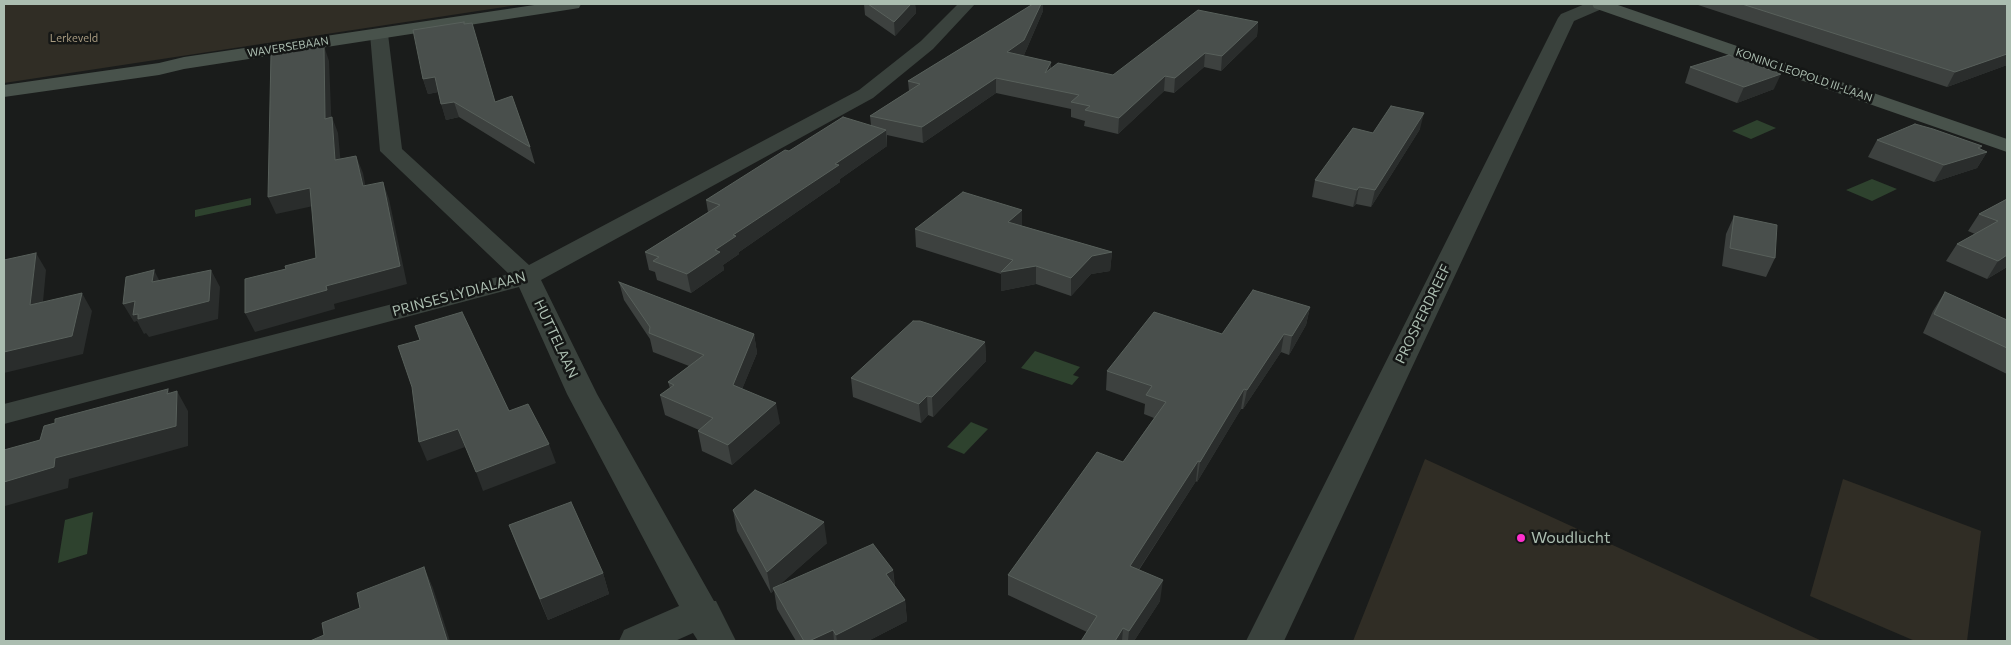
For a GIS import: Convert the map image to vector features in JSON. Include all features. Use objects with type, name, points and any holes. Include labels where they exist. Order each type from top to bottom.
[{"type":"street","name":"WAVERSEBAAN","points":[[4,91],[158,69],[184,63],[573,4]]},
{"type":"street","name":"PRINSES LYDIALAAN","points":[[4,414],[527,277],[866,94],[927,45],[966,4]]},
{"type":"street","name":"KONING LEOPOLD III-LAAN","points":[[1599,4],[2007,146]]},
{"type":"street","name":"PROSPERDREEF","points":[[1265,641],[1566,18],[1599,4]]},
{"type":"street","name":"HUTTELAAN","points":[[379,34],[391,151],[527,277],[582,394],[710,627]]},
{"type":"street","points":[[638,641],[710,627]]},
{"type":"green space","name":"Lerkeveld","points":[[4,4],[524,4],[4,83]]},
{"type":"green space","points":[[1425,459],[1822,641],[1353,641]]},
{"type":"green space","points":[[1843,479],[1981,531],[1967,641],[1915,641],[1810,596]]},
{"type":"shaded area","points":[[1757,120],[1776,128],[1751,139],[1732,131]]},
{"type":"shaded area","points":[[1872,179],[1897,189],[1872,201],[1846,190]]},
{"type":"shaded area","points":[[251,198],[251,205],[195,217],[195,210]]},
{"type":"shaded area","points":[[1035,351],[1080,367],[1073,375],[1079,377],[1072,385],[1021,368]]},
{"type":"shaded area","points":[[971,422],[988,429],[964,454],[947,447]]},
{"type":"shaded area","points":[[93,512],[87,554],[58,563],[65,520]]},
{"type":"building","points":[[868,4],[911,4],[894,22]]},
{"type":"building","points":[[1033,4],[1041,4],[1024,40],[1007,52],[1051,62],[1045,73],[1058,63],[1113,75],[1198,10],[1258,22],[1222,56],[1205,53],[1175,78],[1165,76],[1119,118],[1085,110],[1090,106],[1071,102],[1079,95],[996,78],[922,127],[870,116],[920,84],[908,81]]},
{"type":"building","points":[[1742,4],[2007,4],[2007,54],[1955,72]]},
{"type":"building","points":[[464,22],[464,24],[472,23],[495,102],[512,96],[530,147],[454,102],[441,104],[435,77],[423,79],[413,30]]},
{"type":"building","points":[[324,46],[325,119],[332,117],[335,160],[356,156],[363,186],[383,182],[400,266],[326,286],[327,290],[245,313],[245,279],[286,269],[285,266],[316,258],[310,188],[268,197],[271,54]]},
{"type":"building","points":[[1729,55],[1781,74],[1744,87],[1690,67]]},
{"type":"building","points":[[1391,106],[1424,113],[1375,190],[1359,187],[1357,190],[1315,180],[1353,128],[1373,133]]},
{"type":"building","points":[[843,117],[886,130],[835,164],[839,165],[733,235],[736,236],[715,250],[720,252],[687,274],[653,261],[659,257],[645,252],[720,205],[706,200],[785,150],[789,151]]},
{"type":"building","points":[[1915,124],[1982,146],[1978,148],[1987,152],[1944,165],[1877,140]]},
{"type":"building","points":[[963,192],[1022,210],[1008,222],[1112,252],[1092,256],[1071,278],[1036,266],[1001,272],[1013,260],[915,229]]},
{"type":"building","points":[[2007,199],[2007,255],[1998,261],[1957,244],[1998,221],[1979,214]]},
{"type":"building","points":[[1734,216],[1777,225],[1775,258],[1730,248]]},
{"type":"building","points":[[36,253],[30,305],[82,293],[72,336],[4,352],[4,260]]},
{"type":"building","points":[[154,270],[152,282],[211,270],[209,301],[138,319],[138,314],[133,315],[135,301],[123,304],[126,277]]},
{"type":"building","points":[[619,282],[754,334],[733,385],[776,403],[728,445],[698,431],[713,418],[660,395],[674,385],[668,382],[704,355],[649,333],[650,327]]},
{"type":"building","points":[[1253,290],[1310,307],[1292,336],[1284,334],[1247,390],[1244,389],[1200,462],[1198,461],[1130,566],[1163,580],[1129,631],[1123,628],[1115,641],[1081,641],[1097,616],[1008,575],[1097,452],[1123,462],[1166,402],[1146,395],[1152,386],[1107,371],[1154,312],[1222,334]]},
{"type":"building","points":[[1945,292],[2007,320],[2007,348],[1934,314]]},
{"type":"building","points":[[462,312],[509,411],[528,404],[549,444],[476,472],[458,429],[419,442],[412,387],[398,346],[420,340],[415,326]]},
{"type":"building","points":[[913,321],[920,321],[985,342],[932,397],[927,396],[919,404],[851,378]]},
{"type":"building","points":[[168,389],[167,394],[177,391],[176,426],[55,458],[54,467],[4,482],[4,450],[40,440],[44,426],[55,423],[55,419]]},
{"type":"building","points":[[755,490],[824,522],[767,572],[733,510]]},
{"type":"building","points":[[571,502],[603,573],[540,599],[509,525]]},
{"type":"building","points":[[873,544],[893,570],[886,574],[905,600],[836,635],[833,630],[809,641],[804,641],[773,588]]},
{"type":"building","points":[[424,567],[447,640],[310,641],[324,635],[322,623],[360,608],[357,593]]},
{"type":"place","name":"Woudlucht","points":[[1521,538]]}]
